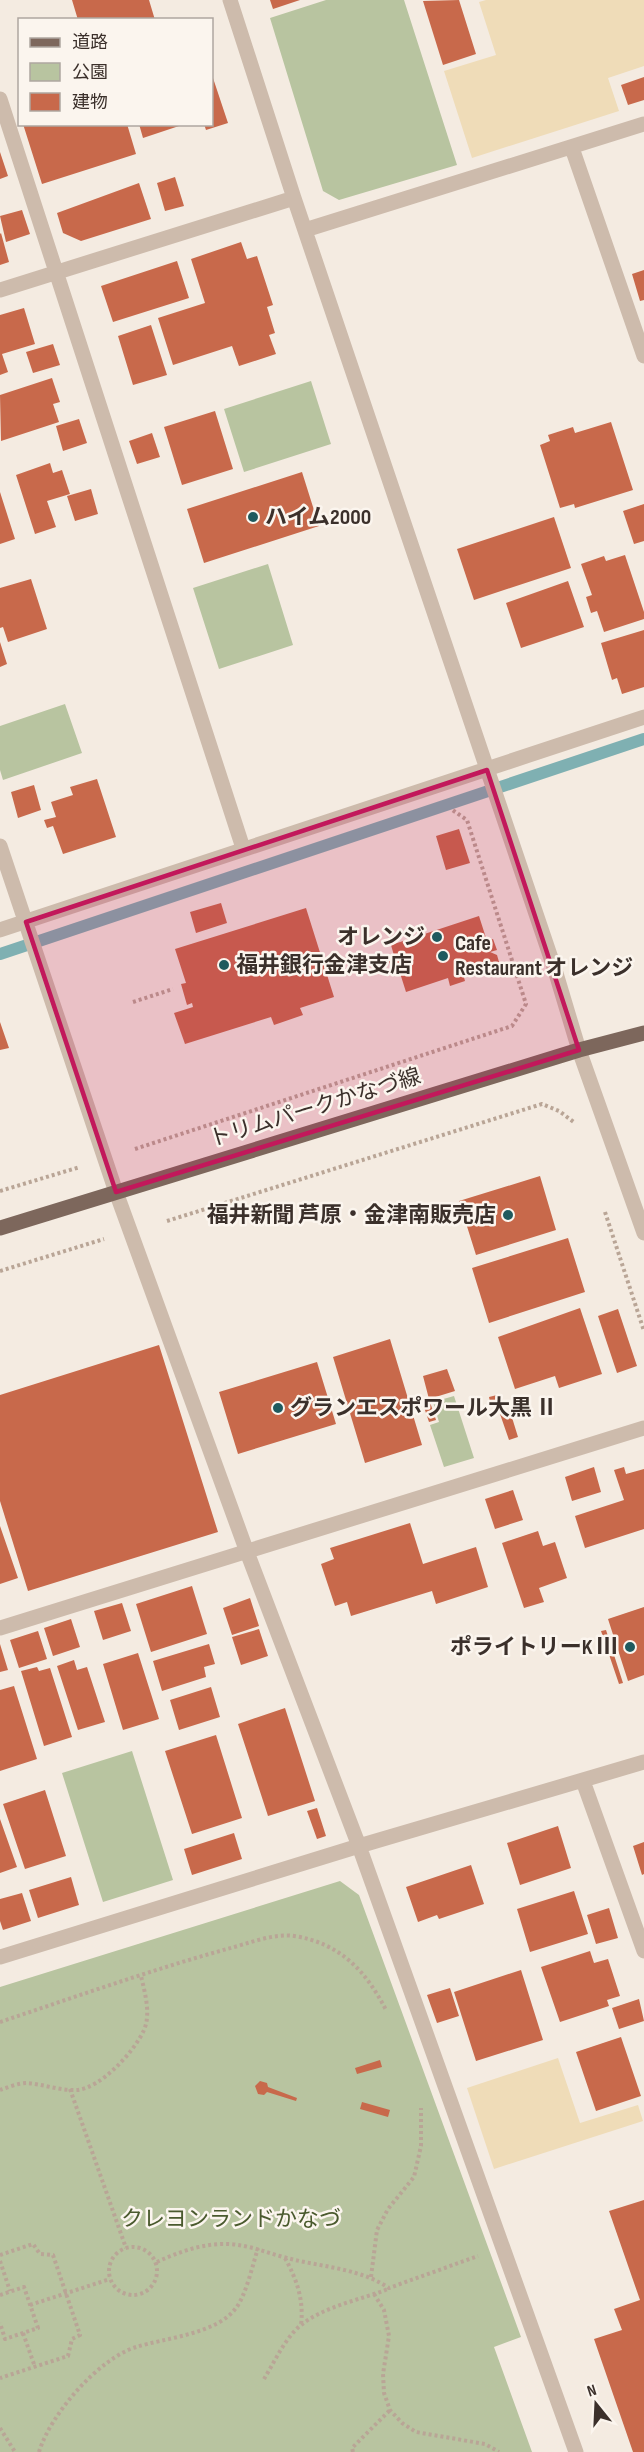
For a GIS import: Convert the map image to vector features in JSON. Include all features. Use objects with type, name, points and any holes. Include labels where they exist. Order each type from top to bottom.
[{"type":"main road","name":"トリムパークかなづ線","points":[[0,1228],[579,1050],[644,1033]]},
{"type":"street","points":[[230,0],[294,198],[555,970],[579,1050],[644,1233]]},
{"type":"street","points":[[0,99],[243,848]]},
{"type":"street","points":[[305,230],[644,124]]},
{"type":"street","points":[[572,148],[644,356]]},
{"type":"street","points":[[0,290],[294,198]]},
{"type":"street","points":[[0,930],[644,717]]},
{"type":"street","points":[[0,846],[116,1192],[247,1552],[359,1846],[576,2452]]},
{"type":"street","points":[[0,1628],[644,1428]]},
{"type":"street","points":[[0,1957],[359,1846],[644,1762]]},
{"type":"street","points":[[583,1781],[644,1951]]},
{"type":"path","points":[[135,1149],[512,1026],[526,1004],[467,820],[447,807]]},
{"type":"path","points":[[133,1002],[173,989]]},
{"type":"path","points":[[167,1221],[542,1104],[559,1111],[576,1124]]},
{"type":"path","points":[[0,1191],[86,1165]]},
{"type":"path","points":[[604,1211],[644,1331]]},
{"type":"path","points":[[0,1271],[113,1236]]},
{"type":"path","points":[[0,2022],[260,1940],[293,1936],[324,1945],[353,1962],[371,1982],[390,2020]]},
{"type":"path","points":[[0,2090],[25,2083],[48,2088],[78,2090],[103,2079],[117,2067],[144,2030],[148,2006],[141,1976]]},
{"type":"path","points":[[70,2089],[126,2247]]},
{"type":"path","points":[[371,2277],[377,2230],[388,2209],[414,2177],[421,2146],[422,2109],[418,2097]]},
{"type":"path","points":[[0,2255],[33,2244],[40,2254],[53,2255],[80,2336],[72,2339],[68,2356],[0,2378]]},
{"type":"path","points":[[157,2262],[200,2247],[228,2244],[258,2248],[285,2258],[371,2277],[388,2288]]},
{"type":"path","points":[[135,2246],[144,2249],[157,2262],[158,2273],[155,2282],[141,2294],[122,2293],[110,2279],[111,2259],[126,2247],[135,2246]]},
{"type":"path","points":[[264,2379],[286,2343],[301,2325],[323,2312],[501,2247]]},
{"type":"path","points":[[39,2452],[62,2409],[110,2359],[133,2348],[204,2329],[223,2321],[237,2307],[258,2248]]},
{"type":"path","points":[[285,2258],[296,2277],[303,2309],[301,2325]]},
{"type":"path","points":[[0,2261],[10,2291]]},
{"type":"path","points":[[30,2306],[110,2279]]},
{"type":"path","points":[[0,2295],[24,2287],[38,2328],[5,2339],[0,2323]]},
{"type":"path","points":[[374,2295],[384,2310],[388,2328],[389,2336],[383,2374],[384,2393],[390,2410],[402,2424],[416,2432],[451,2436],[485,2444],[499,2452]]},
{"type":"path","points":[[23,2333],[35,2367]]},
{"type":"path","points":[[353,2452],[352,2448],[390,2410]]},
{"type":"path","points":[[0,2428],[15,2452]]},
{"type":"highlighted area","points":[[487,770],[579,1050],[116,1192],[26,922]]},
{"type":"green space","points":[[326,0],[404,0],[457,165],[339,200],[323,191],[270,18]]},
{"type":"green space","points":[[311,381],[331,444],[244,472],[224,409]]},
{"type":"green space","points":[[268,564],[293,645],[219,669],[193,588]]},
{"type":"green space","points":[[65,704],[82,753],[3,780],[0,770],[0,726]]},
{"type":"green space","points":[[454,1396],[474,1458],[444,1467],[430,1425],[439,1422],[433,1402]]},
{"type":"green space","points":[[132,1751],[173,1880],[103,1902],[62,1773]]},
{"type":"green space","name":"クレヨンランドかなづ","points":[[340,1881],[359,1895],[521,2337],[494,2347],[532,2452],[0,2452],[0,1987]]},
{"type":"sand","points":[[486,0],[644,0],[644,66],[608,78],[619,111],[472,158],[444,71],[496,55],[479,2]]},
{"type":"sand","points":[[558,2058],[580,2123],[638,2105],[643,2121],[494,2169],[467,2088]]},
{"type":"building","points":[[72,0],[149,0],[154,18],[77,18]]},
{"type":"building","points":[[270,0],[300,0],[273,9]]},
{"type":"building","points":[[459,0],[476,54],[443,65],[423,1]]},
{"type":"building","points":[[644,77],[644,100],[628,105],[621,85]]},
{"type":"building","points":[[213,78],[228,123],[206,130],[205,126],[213,126]]},
{"type":"building","points":[[24,126],[128,126],[136,154],[42,184]]},
{"type":"building","points":[[140,126],[179,126],[143,138]]},
{"type":"building","points":[[0,152],[8,176],[0,179]]},
{"type":"building","points":[[175,177],[184,206],[165,211],[157,183]]},
{"type":"building","points":[[139,183],[151,219],[81,241],[63,233],[57,213]]},
{"type":"building","points":[[22,210],[30,234],[6,242],[0,216]]},
{"type":"building","points":[[0,234],[9,262],[0,265]]},
{"type":"building","points":[[241,242],[247,259],[257,256],[273,305],[267,307],[275,333],[269,335],[276,354],[239,366],[232,346],[173,365],[158,318],[205,303],[191,259]]},
{"type":"building","points":[[177,261],[189,298],[113,322],[101,286]]},
{"type":"building","points":[[644,270],[644,300],[640,301],[632,274]]},
{"type":"building","points":[[24,308],[35,344],[2,354],[8,372],[0,375],[0,315]]},
{"type":"building","points":[[151,325],[167,375],[133,385],[118,336]]},
{"type":"building","points":[[53,344],[60,365],[33,373],[26,352]]},
{"type":"building","points":[[52,378],[60,402],[53,404],[59,422],[1,441],[0,395]]},
{"type":"building","points":[[215,411],[233,469],[182,485],[164,427]]},
{"type":"building","points":[[79,419],[87,443],[63,451],[56,426]]},
{"type":"building","points":[[611,422],[633,490],[575,508],[574,504],[560,508],[540,445],[550,441],[548,435],[573,427],[575,433]]},
{"type":"building","points":[[152,433],[160,457],[137,464],[129,441]]},
{"type":"building","points":[[50,463],[53,473],[62,470],[70,494],[47,501],[56,527],[35,534],[16,475]]},
{"type":"building","name":"ハイム2000","points":[[302,472],[319,526],[204,563],[187,509]]},
{"type":"building","points":[[91,489],[98,514],[75,521],[67,496]]},
{"type":"building","points":[[0,492],[15,539],[0,544]]},
{"type":"building","points":[[644,504],[644,541],[634,544],[623,511]]},
{"type":"building","points":[[554,517],[571,568],[474,600],[457,549]]},
{"type":"building","points":[[625,555],[644,612],[644,619],[604,632],[597,611],[591,613],[586,597],[592,595],[581,564],[604,556],[606,561]]},
{"type":"building","points":[[31,579],[47,629],[8,642],[3,627],[0,628],[0,588]]},
{"type":"building","points":[[568,581],[584,627],[521,648],[506,603]]},
{"type":"building","points":[[644,630],[644,687],[622,694],[617,678],[612,680],[601,643]]},
{"type":"building","points":[[0,642],[7,664],[0,667]]},
{"type":"building","points":[[97,779],[116,837],[63,854],[53,826],[47,828],[44,820],[56,817],[51,802],[73,795],[70,787]]},
{"type":"building","points":[[34,785],[41,810],[18,818],[11,792]]},
{"type":"building","points":[[459,829],[470,863],[446,870],[436,836]]},
{"type":"building","points":[[221,903],[227,923],[196,933],[190,912]]},
{"type":"building","points":[[306,908],[334,997],[300,1008],[303,1015],[274,1025],[271,1017],[185,1044],[174,1013],[193,1007],[192,1003],[187,1005],[181,984],[186,983],[175,949]]},
{"type":"building","name":"Cafe Restaurant オレンジ","points":[[479,916],[487,941],[493,939],[497,950],[490,952],[497,955],[499,962],[496,968],[489,971],[483,967],[463,974],[465,981],[450,986],[448,978],[406,992],[400,973],[394,974],[389,961],[395,959],[391,945]]},
{"type":"building","points":[[0,1022],[9,1048],[0,1050]]},
{"type":"building","name":"福井新聞 芦原・金津南販売店","points":[[540,1176],[556,1230],[476,1255],[459,1201]]},
{"type":"building","points":[[568,1238],[585,1292],[489,1323],[472,1268]]},
{"type":"building","points":[[580,1308],[602,1374],[559,1388],[555,1376],[515,1389],[498,1337]]},
{"type":"building","points":[[618,1309],[637,1366],[617,1373],[598,1316]]},
{"type":"building","points":[[390,1339],[422,1445],[365,1463],[333,1357]]},
{"type":"building","points":[[159,1345],[218,1532],[28,1591],[0,1501],[0,1395]]},
{"type":"building","name":"グランエスポワール大黒 Ⅱ","points":[[317,1362],[336,1424],[238,1454],[219,1392]]},
{"type":"building","points":[[447,1369],[455,1391],[429,1399],[423,1376]]},
{"type":"building","points":[[501,1394],[504,1404],[491,1407],[489,1397]]},
{"type":"building","points":[[430,1402],[436,1420],[429,1422],[423,1404]]},
{"type":"building","points":[[510,1411],[518,1437],[509,1440],[500,1414]]},
{"type":"building","points":[[594,1467],[601,1492],[572,1501],[565,1477]]},
{"type":"building","points":[[624,1467],[626,1474],[644,1469],[644,1529],[585,1548],[575,1516],[624,1500],[614,1470]]},
{"type":"building","points":[[513,1490],[523,1520],[495,1529],[485,1499]]},
{"type":"building","points":[[410,1523],[423,1564],[476,1547],[488,1587],[436,1604],[432,1591],[351,1616],[347,1602],[335,1606],[321,1564],[334,1559],[330,1548]]},
{"type":"building","points":[[0,1526],[18,1578],[0,1584]]},
{"type":"building","points":[[538,1531],[543,1546],[555,1542],[567,1578],[539,1588],[544,1602],[524,1608],[502,1543]]},
{"type":"building","points":[[192,1586],[207,1634],[151,1652],[136,1604]]},
{"type":"building","points":[[250,1598],[259,1626],[232,1635],[223,1608]]},
{"type":"building","points":[[122,1603],[131,1631],[103,1640],[94,1611]]},
{"type":"building","name":"ポライトリーK Ⅲ","points":[[644,1607],[644,1675],[628,1681],[608,1619]]},
{"type":"building","points":[[71,1619],[80,1647],[53,1656],[44,1628]]},
{"type":"building","points":[[259,1629],[268,1656],[241,1665],[232,1637]]},
{"type":"building","points":[[606,1630],[623,1683],[619,1684],[601,1631]]},
{"type":"building","points":[[38,1631],[47,1659],[19,1668],[10,1640]]},
{"type":"building","points":[[0,1644],[8,1670],[0,1672]]},
{"type":"building","points":[[209,1644],[215,1664],[204,1667],[206,1677],[162,1691],[153,1661]]},
{"type":"building","points":[[138,1653],[159,1719],[123,1730],[103,1664]]},
{"type":"building","points":[[74,1660],[77,1670],[87,1667],[105,1722],[78,1730],[57,1666]]},
{"type":"building","points":[[37,1667],[39,1671],[50,1668],[72,1737],[44,1746],[21,1671]]},
{"type":"building","points":[[14,1686],[37,1759],[0,1771],[0,1690]]},
{"type":"building","points":[[211,1687],[220,1717],[179,1730],[170,1700]]},
{"type":"building","points":[[285,1708],[315,1801],[268,1816],[238,1724]]},
{"type":"building","points":[[216,1735],[242,1818],[192,1834],[165,1751]]},
{"type":"building","points":[[45,1790],[66,1856],[25,1869],[3,1804]]},
{"type":"building","points":[[317,1808],[326,1836],[317,1839],[307,1811]]},
{"type":"building","points":[[0,1819],[17,1867],[0,1873]]},
{"type":"building","points":[[558,1826],[571,1868],[520,1885],[507,1843]]},
{"type":"building","points":[[234,1833],[242,1859],[192,1875],[184,1849]]},
{"type":"building","points":[[644,1842],[644,1874],[642,1875],[633,1846]]},
{"type":"building","points":[[471,1865],[484,1904],[439,1919],[437,1915],[418,1922],[406,1887]]},
{"type":"building","points":[[71,1877],[79,1905],[38,1918],[29,1890]]},
{"type":"building","points":[[574,1891],[588,1934],[530,1952],[517,1909]]},
{"type":"building","points":[[22,1893],[31,1921],[3,1930],[0,1921],[0,1899]]},
{"type":"building","points":[[609,1908],[618,1938],[596,1944],[587,1915]]},
{"type":"building","points":[[590,1951],[594,1963],[608,1959],[620,1996],[607,2000],[609,2006],[560,2022],[541,1967]]},
{"type":"building","points":[[521,1970],[543,2040],[476,2061],[454,1992]]},
{"type":"building","points":[[450,1988],[459,2016],[437,2023],[427,1995]]},
{"type":"building","points":[[639,1999],[644,2021],[619,2029],[612,2008]]},
{"type":"building","points":[[621,2037],[641,2096],[596,2111],[576,2052]]},
{"type":"building","points":[[380,2060],[382,2067],[357,2074],[355,2068]]},
{"type":"building","points":[[260,2081],[267,2083],[268,2087],[297,2098],[296,2101],[267,2092],[264,2095],[258,2094],[255,2086]]},
{"type":"building","points":[[362,2102],[390,2110],[388,2117],[360,2109]]},
{"type":"building","points":[[644,2200],[644,2452],[633,2452],[594,2339],[622,2330],[614,2309],[640,2300],[609,2211]]},
{"type":"waterway","points":[[0,954],[644,739]]},
{"type":"place","name":"ハイム2000","points":[[253,517]]},
{"type":"place","name":"オレンジ","points":[[437,937]]},
{"type":"place","name":"Cafe Restaurant オレンジ","points":[[443,956]]},
{"type":"place","name":"福井銀行金津支店","points":[[224,965]]},
{"type":"place","name":"福井新聞 芦原・金津南販売店","points":[[508,1215]]},
{"type":"place","name":"グランエスポワール大黒 Ⅱ","points":[[278,1408]]},
{"type":"place","name":"ポライトリーK Ⅲ","points":[[630,1647]]}]
